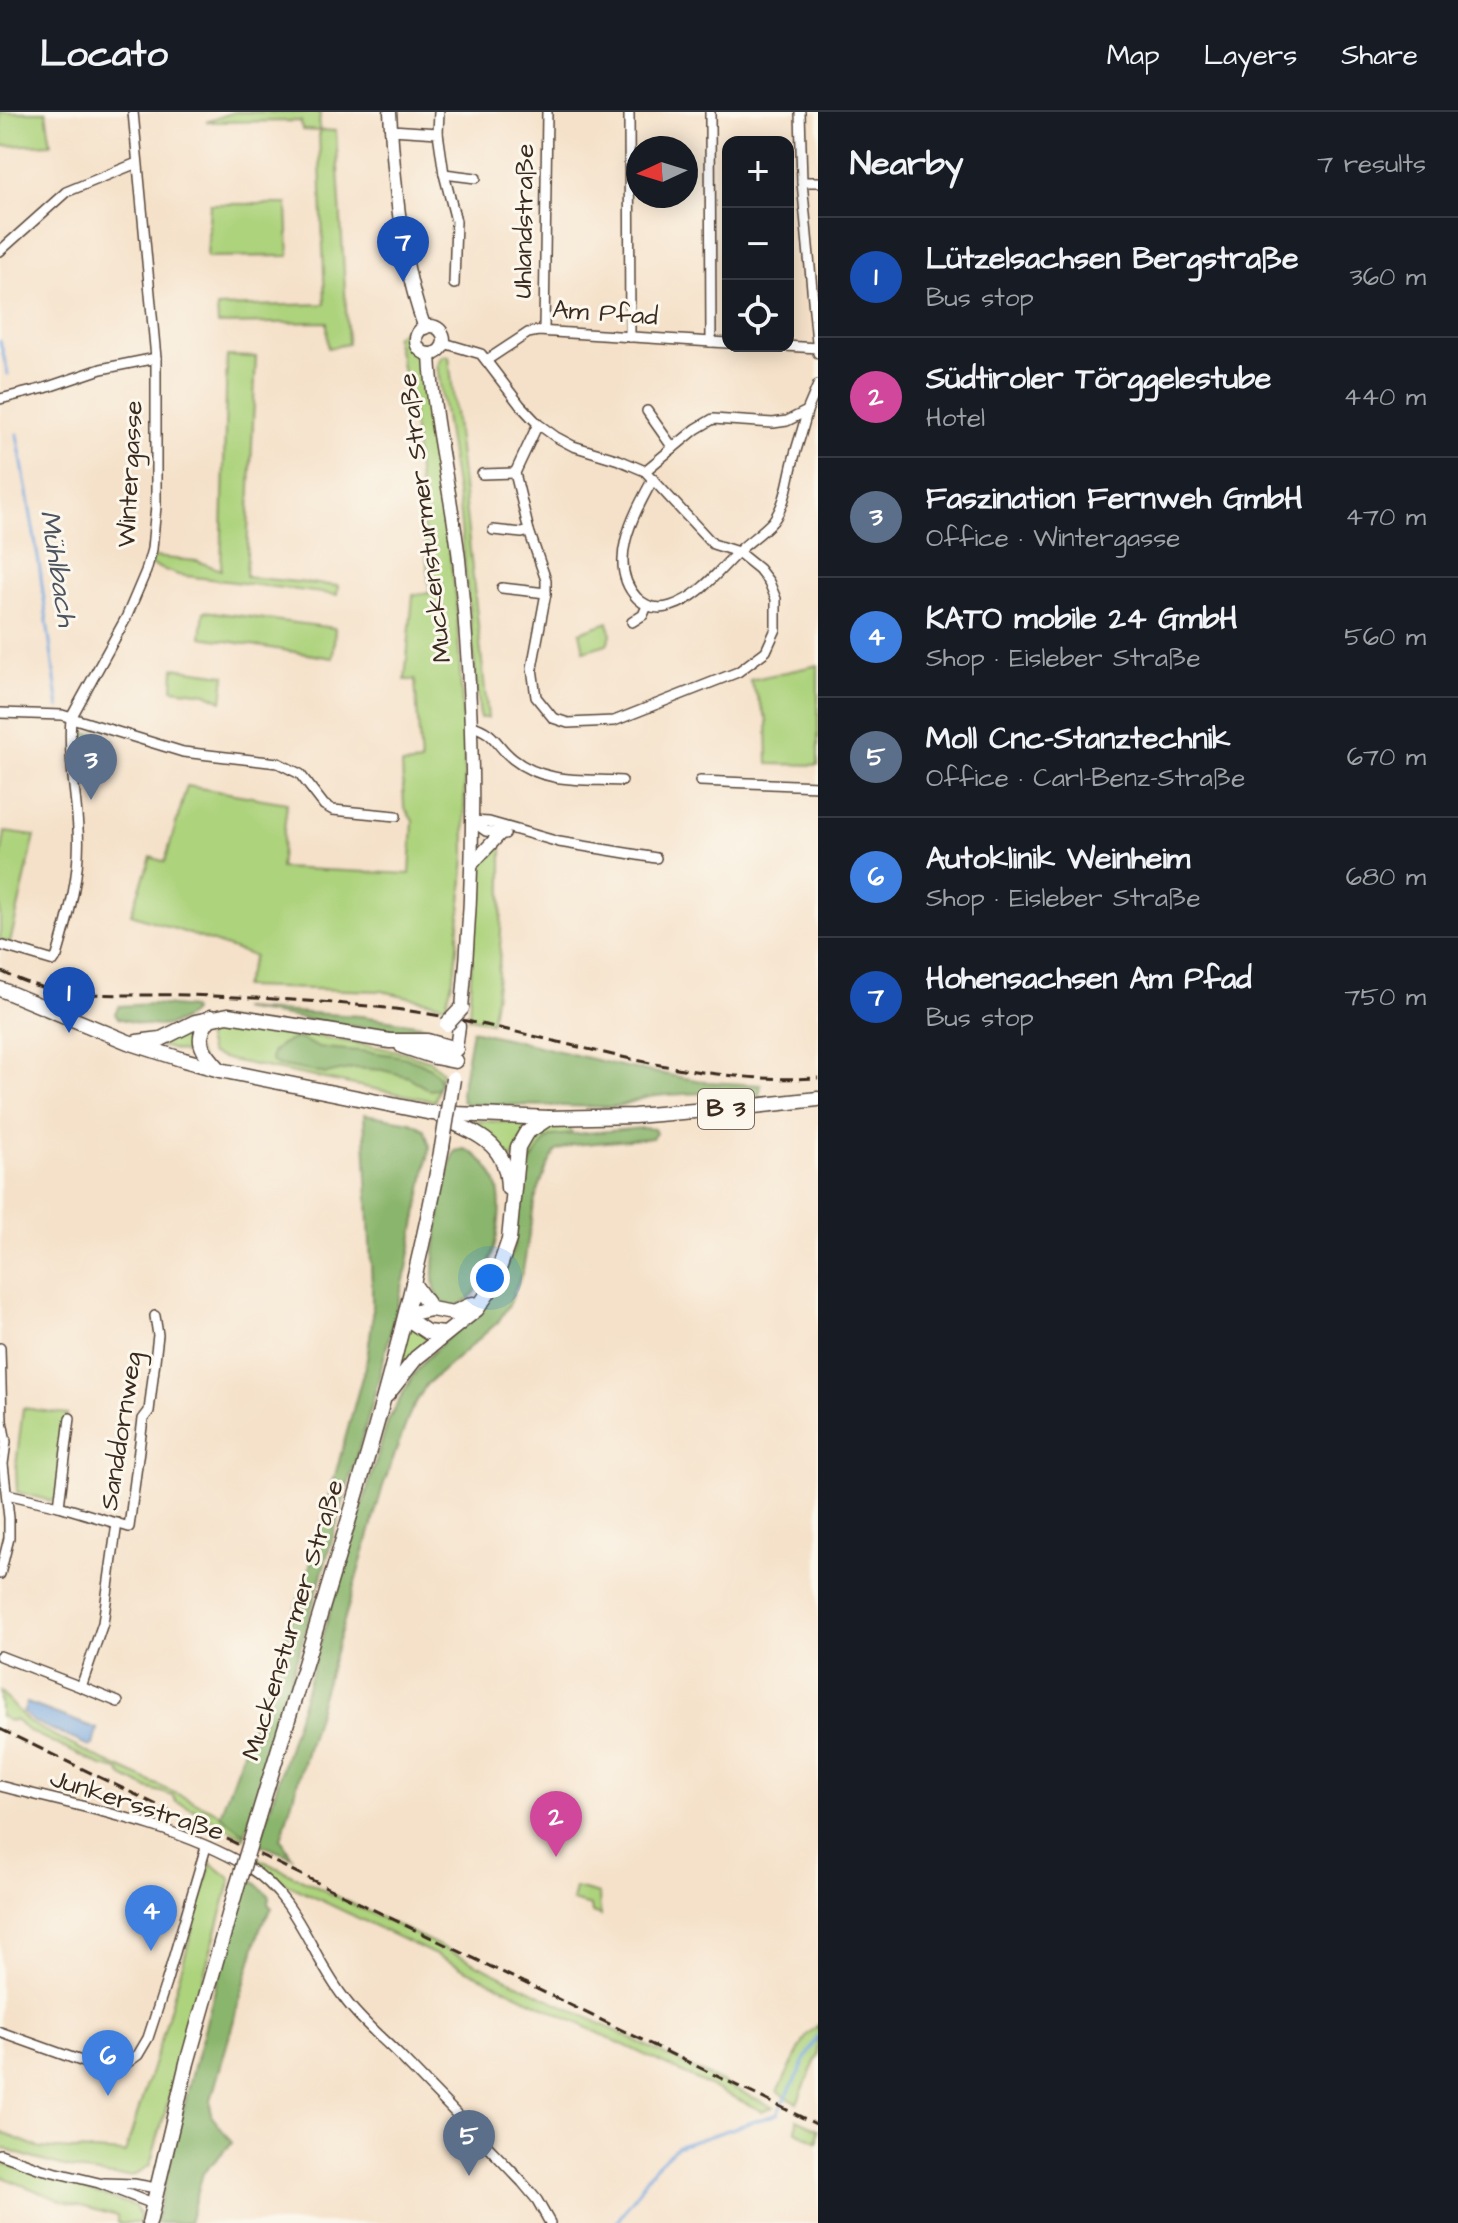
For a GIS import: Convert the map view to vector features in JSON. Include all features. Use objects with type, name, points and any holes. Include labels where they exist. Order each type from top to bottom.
[{"type":"main road","name":"B 3","points":[[0,989],[128,1042],[220,1070],[432,1113],[549,1118],[663,1114],[818,1099]]},
{"type":"main road","points":[[427,1041],[453,1025],[462,1008]]},
{"type":"main road","points":[[212,1016],[201,1033],[201,1046],[220,1070]]},
{"type":"main road","points":[[128,1042],[161,1039],[212,1016],[246,1017],[390,1041],[427,1041],[456,1055]]},
{"type":"main road","points":[[390,1041],[435,1057],[456,1055]]},
{"type":"main road","name":"Muckensturmer Straße","points":[[149,2223],[187,2063],[236,1890],[387,1395],[442,1147],[456,1055]]},
{"type":"main road","points":[[406,1316],[431,1309],[443,1313],[462,1311],[484,1293],[500,1255],[508,1194],[506,1170],[498,1151],[475,1132],[432,1113]]},
{"type":"main road","points":[[387,1395],[416,1358],[477,1309],[493,1286],[509,1240],[518,1147],[526,1133],[549,1118]]},
{"type":"main road","points":[[413,1283],[431,1309]]},
{"type":"main road","points":[[406,1316],[427,1332],[444,1334]]},
{"type":"street","name":"Wintergasse","points":[[0,945],[54,961],[70,903],[79,832],[69,734],[71,718],[126,618],[152,549],[156,506],[156,358],[133,112]]},
{"type":"street","points":[[390,112],[413,299],[425,328]]},
{"type":"street","points":[[439,112],[438,133],[444,174],[456,221],[454,284]]},
{"type":"street","name":"Uhlandstraße","points":[[544,330],[547,112]]},
{"type":"street","points":[[629,112],[630,337]]},
{"type":"street","points":[[710,112],[711,342]]},
{"type":"street","points":[[794,347],[818,350],[802,182],[800,112]]},
{"type":"street","points":[[391,130],[438,133]]},
{"type":"street","points":[[0,251],[68,191],[137,163]]},
{"type":"street","points":[[444,174],[476,178]]},
{"type":"street","points":[[802,182],[818,182]]},
{"type":"street","points":[[425,328],[438,329],[444,343],[439,351],[430,354],[418,345],[418,335],[425,328]]},
{"type":"street","name":"Am Pfad","points":[[487,360],[528,333],[544,330],[722,343]]},
{"type":"street","points":[[444,343],[477,352],[487,360],[538,424],[573,446],[645,471],[713,544],[738,552],[764,576],[776,599],[776,629],[766,651],[738,672],[607,723],[568,723],[553,718],[536,697],[532,668],[546,580],[529,531],[515,473],[538,424]]},
{"type":"street","name":"Muckensturmer Straße","points":[[430,354],[466,633],[472,864],[462,1008]]},
{"type":"street","points":[[0,399],[101,369],[156,358]]},
{"type":"street","points":[[645,471],[713,419],[787,421],[807,411],[816,401],[818,385]]},
{"type":"street","points":[[647,411],[673,448]]},
{"type":"street","points":[[653,479],[630,523],[624,548],[625,566],[629,584],[639,601],[647,606],[670,607],[726,568],[738,552],[772,521],[788,491],[807,411]]},
{"type":"street","points":[[482,474],[515,473]]},
{"type":"street","points":[[493,530],[529,531]]},
{"type":"street","points":[[502,588],[546,593]]},
{"type":"street","points":[[632,622],[643,615],[647,606]]},
{"type":"street","points":[[0,713],[71,718],[183,752],[278,763],[300,774],[324,805],[333,810],[396,816]]},
{"type":"street","points":[[470,725],[487,731],[513,759],[543,777],[622,781]]},
{"type":"street","points":[[700,781],[818,786]]},
{"type":"street","points":[[472,821],[486,831],[525,834]]},
{"type":"street","points":[[472,821],[656,858]]},
{"type":"street","points":[[472,864],[500,834]]},
{"type":"street","name":"Muckensturmer Straße","points":[[453,1025],[456,1055]]},
{"type":"street","name":"Sanddornweg","points":[[7,1494],[129,1527],[143,1419],[149,1411],[158,1335],[155,1316]]},
{"type":"street","points":[[0,1348],[2,1421],[6,1442],[2,1464],[9,1538],[0,1574]]},
{"type":"street","name":"Sanddornweg","points":[[59,1506],[70,1418]]},
{"type":"street","points":[[81,1687],[103,1623],[117,1523]]},
{"type":"street","points":[[0,1656],[118,1702]]},
{"type":"street","name":"Junkersstraße","points":[[0,1786],[133,1821],[206,1847],[257,1873],[295,1913],[344,1998],[522,2182],[550,2223]]},
{"type":"street","points":[[0,2032],[95,2066],[114,2067],[138,2055],[148,2038],[166,1983],[206,1847]]},
{"type":"street","points":[[0,2154],[41,2169],[99,2183],[153,2204]]},
{"type":"street","points":[[99,2183],[156,2188]]},
{"type":"green space","points":[[0,112],[46,112],[51,144],[2,146]]},
{"type":"green space","points":[[234,112],[320,112],[319,130],[336,131],[348,344],[328,348],[327,322],[218,324],[217,307],[325,304],[319,131],[302,130],[301,121],[206,122]]},
{"type":"green space","points":[[210,204],[287,204],[289,256],[207,257]]},
{"type":"green space","points":[[414,321],[409,345],[424,362],[428,410],[456,597],[464,741],[465,857],[455,970],[446,1005],[382,991],[243,987],[254,956],[131,914],[151,857],[165,862],[187,786],[287,803],[280,868],[410,874],[413,821],[404,807],[402,765],[421,763],[415,680],[405,680],[413,595],[430,593],[412,411],[395,337]]},
{"type":"green space","points":[[227,356],[256,357],[246,577],[338,586],[337,595],[178,575],[151,565],[154,557],[197,561],[221,570]]},
{"type":"green space","points":[[442,356],[449,356],[488,718],[480,718],[459,506],[437,365]]},
{"type":"green space","points":[[204,611],[335,628],[333,658],[201,637]]},
{"type":"green space","points":[[608,622],[611,635],[607,644],[584,651],[580,632]]},
{"type":"green space","points":[[818,665],[818,765],[768,764],[767,720],[750,680]]},
{"type":"green space","points":[[174,668],[225,675],[222,701],[206,693],[173,689]]},
{"type":"green space","points":[[81,731],[114,741],[109,761],[78,751]]},
{"type":"green space","points":[[5,832],[35,836],[10,943],[0,940],[0,863]]},
{"type":"green space","points":[[502,838],[500,953],[491,1022],[469,1018],[475,893],[481,886],[483,858]]},
{"type":"green space","points":[[152,1004],[191,1008],[192,1012],[175,1023],[157,1026],[118,1018],[115,1013],[119,1006]]},
{"type":"green space","points":[[240,1009],[361,1016],[422,1025],[431,1030],[411,1035]]},
{"type":"green space","points":[[229,1020],[403,1052],[430,1061],[442,1072],[435,1101],[210,1054],[204,1032],[210,1024]]},
{"type":"green space","points":[[197,1024],[194,1044],[200,1057],[157,1045]]},
{"type":"green space","points":[[472,1030],[625,1067],[707,1082],[761,1085],[759,1096],[672,1094],[611,1107],[467,1104],[462,1101],[461,1092]]},
{"type":"green space","points":[[296,1038],[319,1047],[407,1058],[435,1073],[440,1084],[436,1089],[429,1090],[409,1077],[382,1070],[354,1068],[326,1074],[271,1061],[272,1053],[281,1044]]},
{"type":"green space","points":[[364,1114],[411,1122],[424,1129],[430,1146],[407,1268],[371,1408],[245,1834],[220,1815],[309,1570],[367,1359],[372,1322],[372,1287]]},
{"type":"green space","points":[[458,1120],[531,1123],[512,1159],[508,1159],[494,1139]]},
{"type":"green space","points":[[550,1123],[568,1124],[572,1134],[552,1136],[530,1163],[520,1166],[525,1143]]},
{"type":"green space","points":[[654,1129],[656,1133],[652,1138],[573,1145],[556,1151],[535,1199],[523,1270],[510,1303],[498,1322],[426,1385],[410,1413],[383,1486],[281,1839],[292,1857],[259,1844],[388,1421],[425,1360],[495,1292],[514,1248],[520,1166],[530,1163],[552,1136]]},
{"type":"green space","points":[[464,1149],[481,1159],[493,1176],[500,1202],[499,1218],[493,1254],[479,1287],[469,1299],[451,1306],[437,1296],[434,1268],[442,1201],[451,1163],[455,1151]]},
{"type":"green space","points":[[408,1325],[435,1336],[396,1376]]},
{"type":"green space","points":[[23,1408],[67,1414],[57,1497],[51,1501],[17,1492],[16,1466]]},
{"type":"green space","points":[[0,1691],[29,1723],[215,1811],[245,1834],[244,1838],[176,1802],[173,1796],[144,1787],[118,1770],[102,1766],[27,1730],[16,1720],[9,1721],[0,1716]]},
{"type":"green space","points":[[255,1857],[773,2107],[762,2111],[272,1877],[253,1862]]},
{"type":"green space","points":[[211,1863],[231,1879],[150,2165],[131,2176],[116,2176],[45,2162],[0,2147],[0,2132],[40,2148],[125,2153],[165,2027]]},
{"type":"green space","points":[[250,1878],[270,1896],[268,1904],[272,1908],[261,1926],[211,2100],[211,2115],[232,2143],[203,2173],[189,2223],[155,2223],[244,1883]]},
{"type":"green space","points":[[575,1888],[599,1894],[600,1916],[592,1913],[591,1906],[572,1901]]},
{"type":"green space","points":[[818,2025],[818,2055],[797,2103],[778,2091],[807,2035]]},
{"type":"green space","points":[[797,2119],[818,2129],[818,2142],[796,2131]]},
{"type":"green space","points":[[0,2162],[135,2206],[139,2223],[117,2223],[117,2216],[57,2199],[0,2176]]},
{"type":"water","points":[[27,1703],[97,1729],[93,1745],[32,1721],[23,1712]]},
{"type":"waterway","name":"Mühlbach","points":[[0,341],[8,374]]},
{"type":"waterway","name":"Mühlbach","points":[[17,434],[59,708]]},
{"type":"waterway","points":[[616,2223],[655,2167],[676,2147],[777,2114],[818,2036]]},
{"type":"railway","points":[[0,971],[39,986],[80,993],[241,997],[395,1009],[448,1017],[710,1073],[764,1078],[818,1078]]},
{"type":"railway","points":[[0,1729],[818,2125]]},
{"type":"place","name":"Hohensachsen Am Pfad","points":[[403,282]]},
{"type":"place","name":"Faszination Fernweh GmbH","points":[[91,800]]},
{"type":"place","name":"Lützelsachsen Bergstraße","points":[[69,1033]]},
{"type":"place","name":"Südtiroler Törggelestube","points":[[556,1857]]},
{"type":"place","name":"KATO mobile 24 GmbH","points":[[151,1951]]},
{"type":"place","name":"Autoklinik Weinheim","points":[[108,2096]]},
{"type":"place","name":"Moll Cnc-Stanztechnik","points":[[469,2176]]}]
